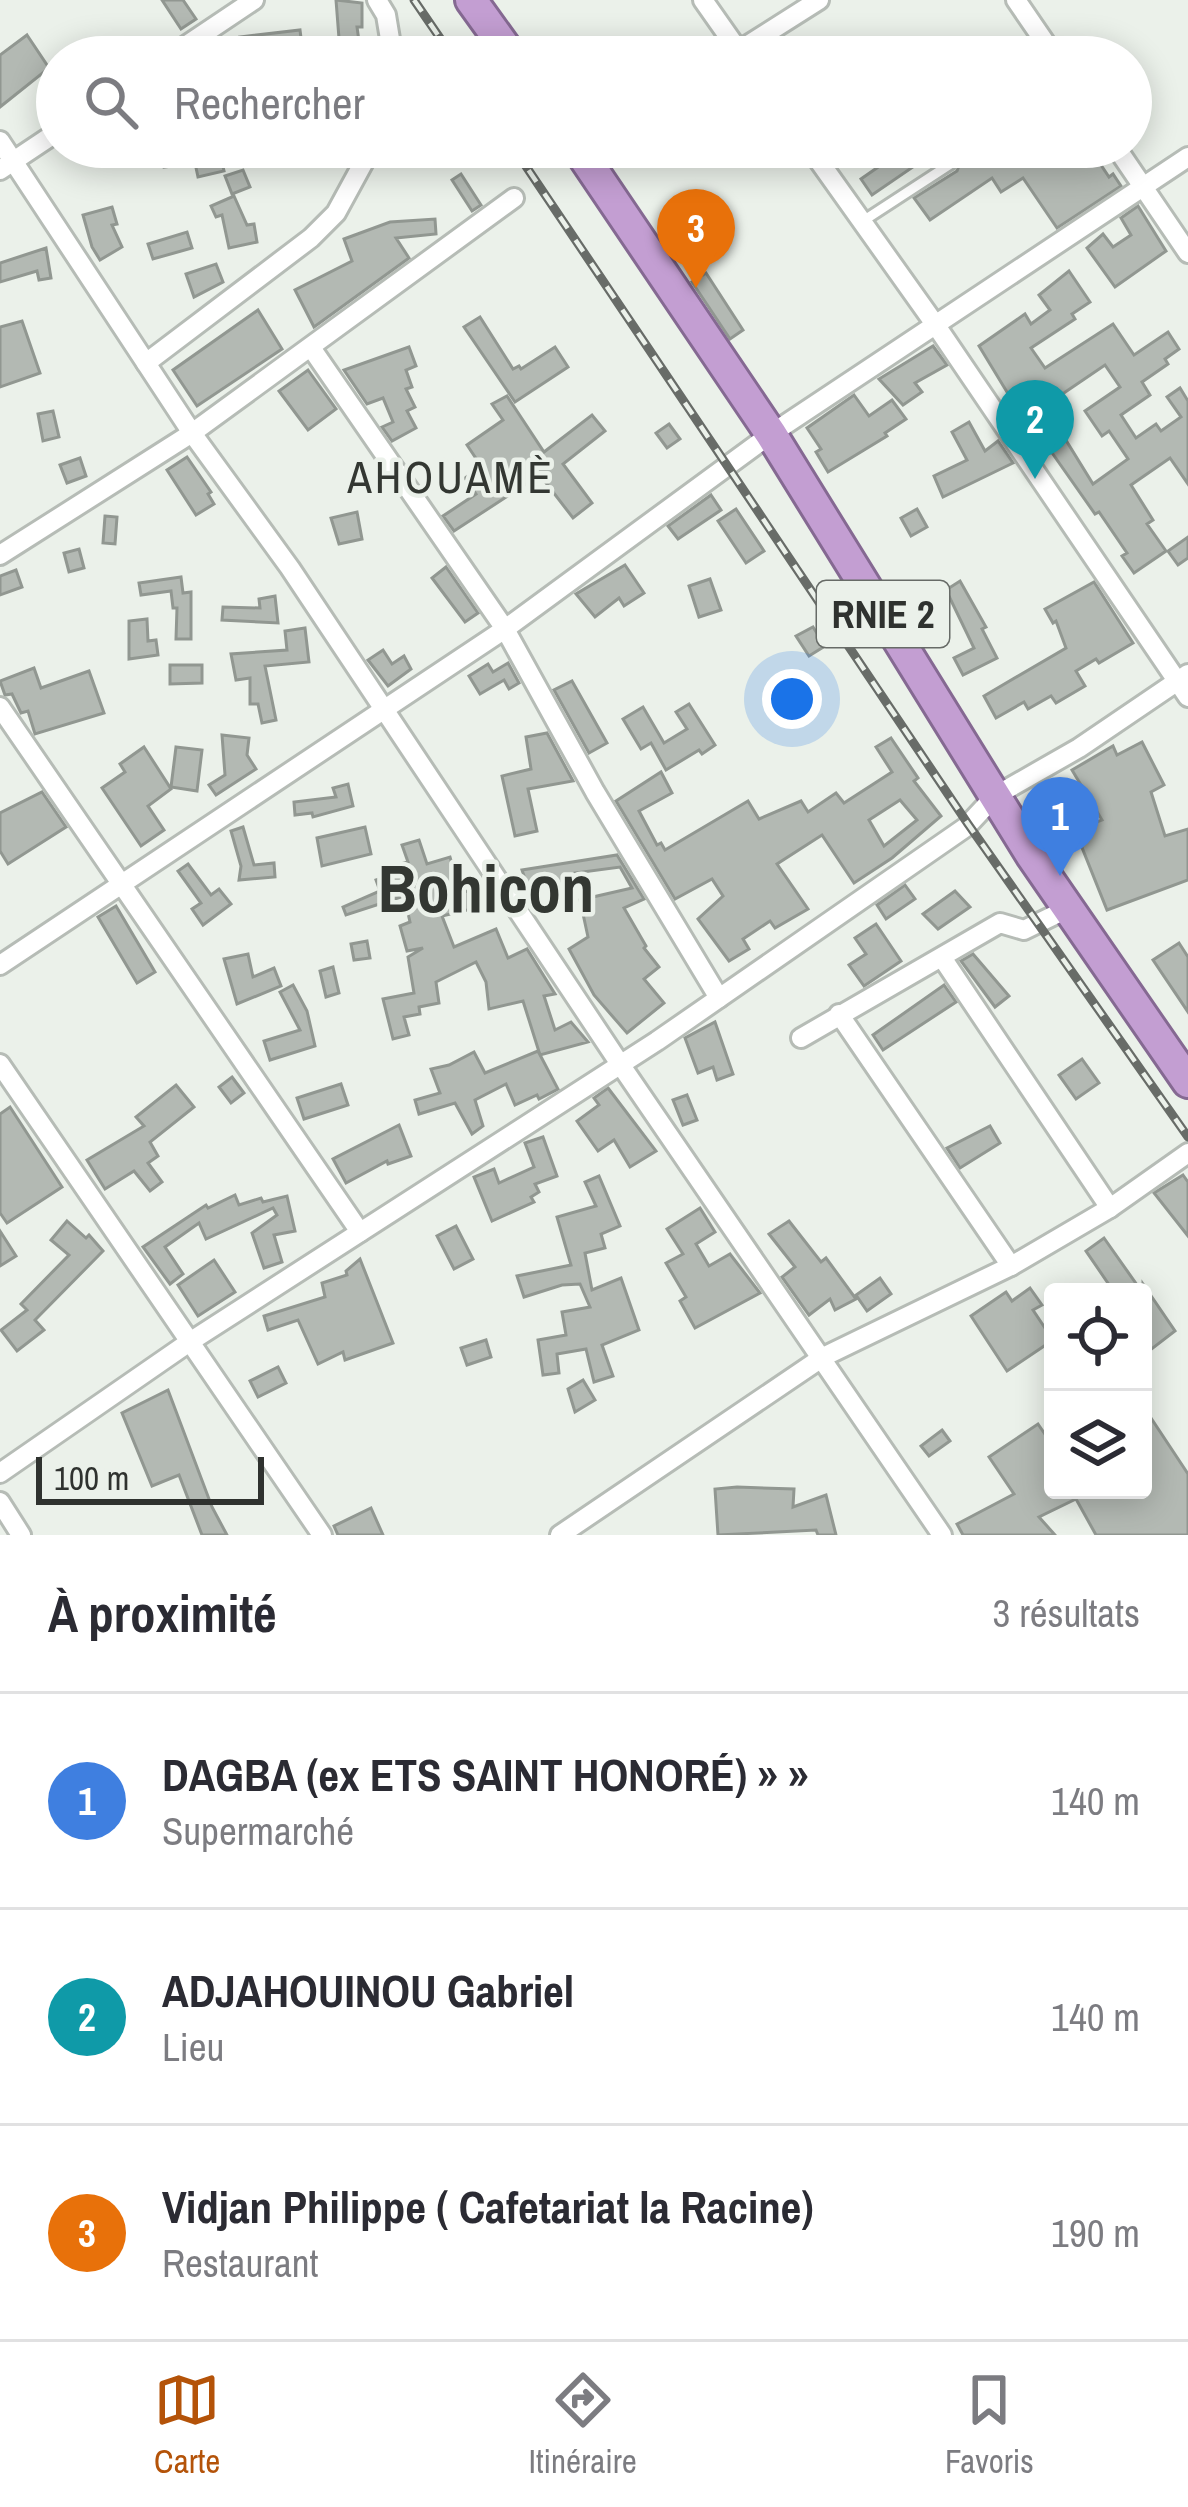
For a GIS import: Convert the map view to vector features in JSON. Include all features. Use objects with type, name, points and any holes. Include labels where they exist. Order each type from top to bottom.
[{"type":"highway","points":[[471,0],[497,36]]},
{"type":"highway","name":"RNIE 2","points":[[595,168],[771,434],[995,796],[1188,1082]]},
{"type":"street","points":[[200,36],[254,0]]},
{"type":"street","points":[[377,0],[390,36]]},
{"type":"street","points":[[703,0],[725,36]]},
{"type":"street","points":[[765,36],[819,0]]},
{"type":"street","points":[[1016,0],[1040,36]]},
{"type":"street","points":[[0,141],[7,166],[191,434],[290,568],[620,1064],[942,1535]]},
{"type":"street","points":[[7,166],[36,146]]},
{"type":"street","points":[[0,965],[505,629],[771,434],[1188,157]]},
{"type":"street","points":[[146,363],[311,238],[336,213],[361,168]]},
{"type":"street","points":[[0,1473],[188,1343],[719,998],[966,826],[995,796],[1184,684],[824,168]]},
{"type":"street","points":[[1130,168],[1188,253]]},
{"type":"street","points":[[0,555],[191,434],[514,198]]},
{"type":"street","points":[[312,349],[505,629],[595,792],[719,998]]},
{"type":"street","points":[[0,707],[360,1232]]},
{"type":"street","points":[[801,1038],[1000,923],[1024,930],[1069,908]]},
{"type":"street","points":[[943,959],[1110,1208]]},
{"type":"street","points":[[839,1013],[1011,1266]]},
{"type":"street","points":[[0,1064],[322,1535]]},
{"type":"street","points":[[560,1535],[823,1357],[1011,1266],[1110,1208],[1188,1153]]},
{"type":"street","points":[[0,1502],[21,1535]]},
{"type":"lane","points":[[862,220],[944,168]]},
{"type":"building","points":[[162,0],[183,0],[196,19],[181,29]]},
{"type":"building","points":[[336,0],[362,3],[358,36],[339,36]]},
{"type":"building","points":[[300,30],[301,36],[249,36]]},
{"type":"building","points":[[27,35],[36,48],[36,78],[0,107],[0,55]]},
{"type":"building","points":[[196,168],[223,168],[224,171],[198,177]]},
{"type":"building","points":[[877,168],[911,168],[872,195],[861,179]]},
{"type":"building","points":[[1103,168],[1121,186],[1057,228],[1023,178],[1001,192],[992,178],[930,220],[914,198],[957,171]]},
{"type":"building","points":[[243,170],[250,187],[232,194],[225,176]]},
{"type":"building","points":[[461,174],[481,205],[472,211],[452,180]]},
{"type":"building","points":[[234,196],[247,225],[254,224],[257,242],[229,248],[222,215],[216,217],[211,206]]},
{"type":"building","points":[[1138,206],[1166,251],[1115,287],[1087,248],[1103,234],[1113,247],[1131,235],[1121,218]]},
{"type":"building","points":[[112,207],[117,224],[112,225],[122,247],[100,260],[83,215]]},
{"type":"building","points":[[435,219],[436,234],[396,238],[409,258],[314,327],[295,290],[352,261],[344,239],[390,222]]},
{"type":"building","points":[[187,232],[192,248],[153,259],[148,244]]},
{"type":"building","points":[[46,248],[51,278],[39,280],[37,271],[0,282],[0,263]]},
{"type":"building","points":[[216,264],[223,282],[194,297],[186,274]]},
{"type":"building","points":[[1069,271],[1090,302],[1072,314],[1075,319],[1031,348],[1045,368],[1113,324],[1134,355],[1168,332],[1179,349],[1165,359],[1168,364],[1142,382],[1150,395],[1121,415],[1136,438],[1156,424],[1161,431],[1181,417],[1167,397],[1180,388],[1188,401],[1188,484],[1170,458],[1131,485],[1153,520],[1147,524],[1166,551],[1134,573],[1122,556],[1127,553],[1099,512],[1095,514],[1043,440],[1059,429],[1093,484],[1128,459],[1109,431],[1102,436],[1085,411],[1120,387],[1105,365],[1024,420],[979,346],[1025,314],[1031,324],[1050,310],[1039,295]]},
{"type":"building","points":[[706,273],[743,330],[730,339],[692,282]]},
{"type":"building","points":[[258,310],[282,349],[197,406],[173,370]]},
{"type":"building","points":[[480,317],[513,369],[521,369],[555,347],[568,367],[515,402],[464,327]]},
{"type":"building","points":[[22,321],[40,373],[0,387],[0,327]]},
{"type":"building","points":[[933,346],[947,365],[915,383],[922,392],[903,405],[879,379]]},
{"type":"building","points":[[409,347],[416,366],[406,370],[412,387],[406,389],[415,407],[407,411],[416,428],[392,441],[382,427],[393,422],[383,398],[367,404],[344,370]]},
{"type":"building","points":[[308,370],[336,409],[308,430],[279,391]]},
{"type":"building","points":[[854,395],[869,416],[892,400],[906,419],[828,472],[807,428]]},
{"type":"building","points":[[507,396],[544,452],[592,415],[605,431],[563,464],[592,503],[573,518],[540,475],[454,531],[443,516],[476,494],[465,478],[481,466],[467,445],[503,420],[492,404]]},
{"type":"building","points":[[53,411],[59,437],[43,441],[38,414]]},
{"type":"building","points":[[969,422],[985,451],[998,441],[1013,463],[943,497],[934,476],[967,460],[952,432]]},
{"type":"building","points":[[669,424],[680,439],[667,448],[656,433]]},
{"type":"building","points":[[187,457],[214,504],[196,515],[167,470]]},
{"type":"building","points":[[80,458],[86,476],[67,483],[60,465]]},
{"type":"building","points":[[711,495],[721,510],[678,539],[668,526]]},
{"type":"building","points":[[736,509],[764,551],[746,563],[718,521]]},
{"type":"building","points":[[917,509],[927,527],[911,536],[901,518]]},
{"type":"building","points":[[357,512],[362,539],[339,544],[331,518]]},
{"type":"building","points":[[105,516],[117,517],[115,544],[103,543]]},
{"type":"building","points":[[1188,537],[1188,558],[1178,565],[1168,551]]},
{"type":"building","points":[[79,549],[84,568],[69,572],[64,553]]},
{"type":"building","points":[[625,565],[644,593],[624,606],[619,598],[595,617],[576,594]]},
{"type":"building","points":[[446,567],[478,613],[465,622],[432,578]]},
{"type":"building","points":[[16,570],[22,587],[0,595],[0,576]]},
{"type":"building","points":[[181,577],[183,593],[191,592],[191,639],[176,639],[177,608],[173,608],[171,591],[141,595],[139,583]]},
{"type":"building","points":[[710,579],[721,610],[699,617],[689,586]]},
{"type":"building","points":[[960,581],[997,658],[963,675],[954,658],[974,648],[946,590]]},
{"type":"building","points":[[1094,582],[1133,643],[1076,671],[1085,686],[1056,703],[1051,696],[1028,709],[1024,702],[996,718],[984,696],[1066,648],[1056,621],[1045,609]]},
{"type":"building","points":[[275,596],[278,623],[222,620],[223,607],[260,608],[259,599]]},
{"type":"building","points":[[147,619],[148,641],[156,640],[158,655],[129,659],[129,621]]},
{"type":"building","points":[[813,627],[825,646],[809,656],[796,636]]},
{"type":"building","points":[[305,628],[309,662],[265,666],[276,720],[262,723],[258,704],[250,704],[250,678],[236,680],[231,654],[287,650],[285,631]]},
{"type":"building","points":[[383,650],[392,664],[404,656],[411,669],[388,686],[368,660]]},
{"type":"building","points":[[508,663],[519,683],[509,689],[504,680],[480,694],[469,676],[488,664],[493,672]]},
{"type":"building","points":[[170,665],[202,665],[202,683],[170,684]]},
{"type":"building","points":[[34,668],[41,688],[89,671],[104,713],[35,734],[28,711],[21,713],[0,681]]},
{"type":"building","points":[[572,681],[607,743],[589,753],[554,690]]},
{"type":"building","points":[[689,704],[715,745],[666,770],[651,743],[641,749],[623,719],[643,707],[664,743],[687,729],[676,712]]},
{"type":"building","points":[[547,733],[573,781],[528,789],[537,831],[515,836],[502,776],[531,769],[526,737]]},
{"type":"building","points":[[222,735],[249,738],[247,755],[256,769],[216,795],[209,785],[225,775]]},
{"type":"building","points":[[891,738],[918,778],[914,781],[941,816],[854,883],[822,835],[777,864],[808,909],[775,928],[770,921],[743,939],[749,949],[729,961],[698,919],[723,896],[712,879],[675,899],[616,801],[661,772],[672,793],[639,811],[657,845],[661,843],[665,850],[748,801],[759,819],[801,801],[808,812],[836,793],[844,803],[892,772],[876,747]],"holes":[[[900,800],[917,820],[884,846],[869,820]]]},
{"type":"building","points":[[1142,742],[1164,785],[1151,792],[1165,836],[1188,829],[1188,880],[1107,910],[1075,830],[1102,820],[1072,770],[1113,746],[1117,755]]},
{"type":"building","points":[[144,747],[171,789],[148,806],[164,830],[141,846],[102,788],[125,772],[120,764]]},
{"type":"building","points":[[176,747],[202,750],[197,791],[171,787]]},
{"type":"building","points":[[348,784],[353,806],[313,817],[312,813],[295,815],[294,802],[336,797],[333,788]]},
{"type":"building","points":[[42,792],[66,827],[8,864],[0,851],[0,813]]},
{"type":"building","points":[[243,827],[254,865],[274,863],[275,877],[239,880],[241,866],[231,831]]},
{"type":"building","points":[[365,827],[371,854],[322,866],[317,838]]},
{"type":"building","points":[[419,840],[427,864],[450,857],[461,893],[471,890],[476,908],[442,916],[454,947],[496,929],[508,958],[527,949],[555,994],[544,996],[555,1030],[571,1022],[588,1042],[540,1055],[523,1001],[489,1009],[486,982],[476,962],[436,982],[439,1003],[419,1007],[420,1014],[404,1017],[409,1035],[393,1039],[383,999],[414,993],[408,957],[423,948],[407,951],[400,926],[410,922],[404,896],[346,915],[343,907],[380,891],[376,880],[398,873],[396,865],[408,862],[402,845]]},
{"type":"building","points":[[617,855],[644,899],[624,908],[659,967],[644,979],[664,1003],[627,1033],[594,995],[569,949],[588,937],[580,900],[632,888],[620,867],[575,873],[576,880],[528,888],[522,870]]},
{"type":"building","points":[[188,864],[211,895],[219,889],[231,904],[203,925],[192,909],[201,903],[178,871]]},
{"type":"building","points":[[905,885],[915,899],[886,919],[877,905]]},
{"type":"building","points":[[955,891],[970,907],[938,929],[923,914]]},
{"type":"building","points":[[116,906],[155,972],[137,983],[98,917]]},
{"type":"building","points":[[876,924],[901,961],[864,986],[849,965],[866,954],[855,938]]},
{"type":"building","points":[[367,941],[370,958],[354,960],[351,944]]},
{"type":"building","points":[[1179,943],[1188,957],[1188,1012],[1153,960]]},
{"type":"building","points":[[248,954],[253,977],[274,968],[281,986],[237,1004],[224,959]]},
{"type":"building","points":[[973,954],[1009,996],[995,1007],[961,961]]},
{"type":"building","points":[[333,967],[339,993],[326,997],[320,971]]},
{"type":"building","points":[[293,985],[307,1011],[315,1046],[270,1060],[264,1041],[300,1030],[280,992]]},
{"type":"building","points":[[944,985],[956,1002],[883,1050],[873,1035]]},
{"type":"building","points":[[715,1022],[733,1074],[717,1080],[713,1067],[698,1073],[685,1038]]},
{"type":"building","points":[[538,1051],[558,1089],[515,1105],[506,1084],[475,1100],[483,1126],[472,1134],[455,1103],[419,1114],[415,1100],[440,1093],[431,1069],[474,1052],[485,1073]]},
{"type":"building","points":[[1082,1059],[1099,1083],[1076,1099],[1059,1075]]},
{"type":"building","points":[[232,1077],[244,1093],[231,1103],[219,1087]]},
{"type":"building","points":[[341,1084],[348,1105],[304,1119],[297,1098]]},
{"type":"building","points":[[176,1085],[194,1107],[150,1142],[158,1156],[148,1163],[162,1182],[150,1191],[134,1171],[105,1189],[87,1160],[144,1126],[136,1117]]},
{"type":"building","points":[[608,1088],[656,1151],[630,1167],[614,1140],[598,1151],[577,1121],[599,1105],[594,1098]]},
{"type":"building","points":[[687,1095],[697,1120],[683,1125],[673,1100]]},
{"type":"building","points":[[10,1107],[62,1187],[7,1223],[0,1213],[0,1114]]},
{"type":"building","points":[[399,1125],[411,1156],[387,1161],[346,1183],[333,1159]]},
{"type":"building","points":[[990,1126],[1000,1143],[960,1168],[947,1148]]},
{"type":"building","points":[[543,1137],[557,1176],[535,1184],[539,1192],[531,1197],[534,1202],[492,1221],[474,1177],[494,1169],[499,1183],[534,1167],[525,1143]]},
{"type":"building","points":[[1183,1175],[1188,1182],[1188,1236],[1154,1193]]},
{"type":"building","points":[[599,1176],[620,1226],[601,1234],[605,1248],[585,1253],[592,1290],[621,1278],[639,1330],[602,1345],[613,1376],[594,1382],[586,1349],[557,1354],[559,1373],[543,1375],[538,1340],[566,1335],[562,1312],[590,1307],[580,1284],[524,1297],[517,1276],[571,1265],[557,1217],[596,1206],[585,1182]]},
{"type":"building","points":[[235,1195],[239,1205],[287,1196],[295,1231],[274,1235],[282,1262],[264,1268],[252,1233],[277,1215],[273,1208],[206,1239],[199,1223],[165,1247],[183,1274],[170,1284],[143,1247],[206,1205]]},
{"type":"building","points":[[700,1208],[715,1232],[696,1244],[709,1266],[730,1254],[760,1293],[695,1328],[680,1301],[686,1297],[666,1263],[683,1254],[667,1229]]},
{"type":"building","points":[[67,1221],[103,1251],[35,1320],[44,1330],[17,1351],[1,1330],[27,1310],[21,1304],[69,1255],[51,1240]]},
{"type":"building","points":[[789,1221],[821,1262],[826,1258],[856,1299],[835,1310],[830,1299],[809,1315],[782,1277],[795,1267],[769,1234]]},
{"type":"building","points":[[456,1226],[473,1259],[454,1269],[437,1236]]},
{"type":"building","points":[[0,1231],[16,1256],[0,1266]]},
{"type":"building","points":[[1104,1238],[1136,1283],[1108,1283],[1086,1251]]},
{"type":"building","points":[[360,1259],[393,1343],[345,1360],[343,1352],[318,1364],[298,1320],[268,1330],[264,1316],[325,1297],[322,1283],[347,1275]]},
{"type":"building","points":[[214,1260],[235,1292],[198,1316],[178,1285]]},
{"type":"building","points":[[880,1278],[891,1294],[867,1311],[856,1295]]},
{"type":"building","points":[[1030,1288],[1042,1305],[1033,1310],[1044,1326],[1044,1346],[1007,1371],[971,1316],[1006,1292],[1012,1301]]},
{"type":"building","points":[[1152,1297],[1175,1331],[1152,1349]]},
{"type":"building","points":[[486,1340],[491,1357],[467,1365],[461,1348]]},
{"type":"building","points":[[278,1367],[286,1383],[258,1397],[250,1381]]},
{"type":"building","points":[[583,1380],[595,1400],[575,1412],[568,1389]]},
{"type":"building","points":[[168,1390],[227,1535],[202,1535],[179,1475],[152,1486],[122,1413]]},
{"type":"building","points":[[1152,1420],[1188,1474],[1188,1535],[1096,1535],[1076,1499],[1152,1499]]},
{"type":"building","points":[[1038,1424],[1044,1433],[1044,1499],[1076,1499],[1039,1517],[1055,1535],[963,1535],[957,1524],[1014,1494],[989,1457]]},
{"type":"building","points":[[942,1430],[950,1441],[929,1456],[921,1446]]},
{"type":"building","points":[[715,1489],[794,1489],[793,1507],[826,1495],[836,1535],[818,1535],[816,1530],[718,1535]]},
{"type":"building","points":[[371,1508],[383,1535],[338,1535],[334,1526]]},
{"type":"railway","points":[[414,0],[439,36]]},
{"type":"railway","points":[[527,168],[968,824],[1188,1137]]},
{"type":"place","name":"Vidjan Philippe ( Cafetariat la Racine)","points":[[696,288]]},
{"type":"place","name":"ADJAHOUINOU Gabriel","points":[[1035,479]]},
{"type":"place","name":"DAGBA (ex ETS SAINT HONORÉ) » »","points":[[1060,876]]},
{"type":"district","name":"AHOUAMÈ","points":[[451,477]]},
{"type":"district","name":"Bohicon","points":[[486,889]]}]
